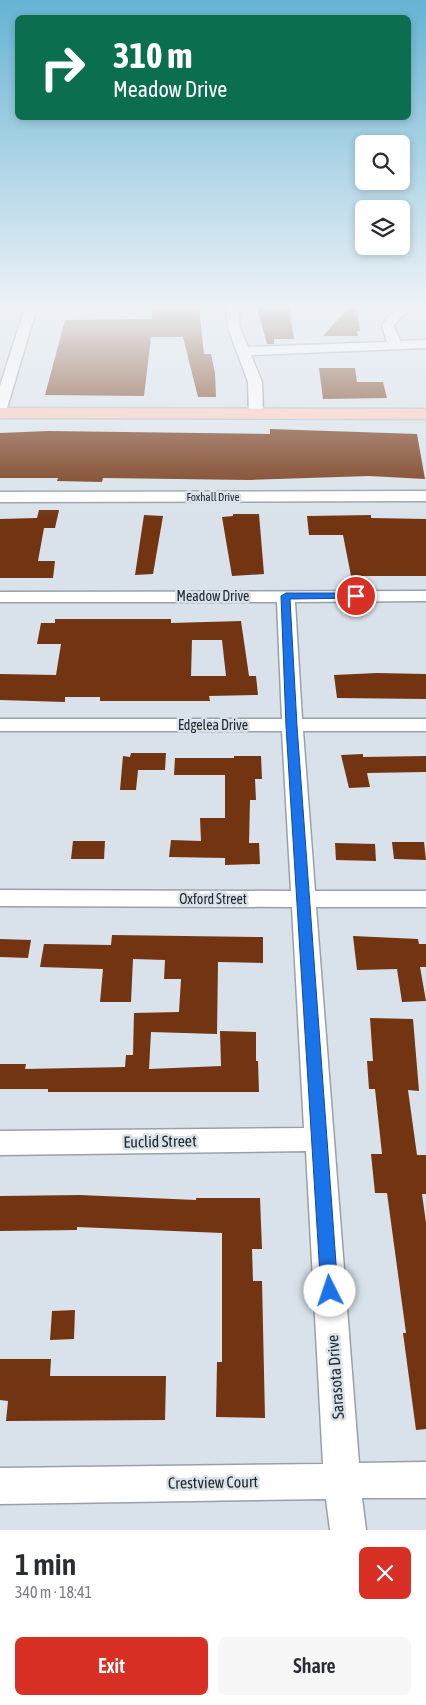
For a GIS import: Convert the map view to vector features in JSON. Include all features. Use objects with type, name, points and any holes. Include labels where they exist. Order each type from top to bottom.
[{"type":"main road","points":[[0,413],[426,414]]},
{"type":"street","points":[[0,408],[10,375]]},
{"type":"street","points":[[253,375],[256,382],[256,414]]},
{"type":"street","name":"Foxhall Drive","points":[[0,497],[426,496]]},
{"type":"street","name":"Sarasota Drive","points":[[286,596],[303,899],[342,1480],[348,1530]]},
{"type":"street","name":"Meadow Drive","points":[[0,597],[426,596]]},
{"type":"street","name":"Edgelea Drive","points":[[0,725],[426,725]]},
{"type":"street","name":"Oxford Street","points":[[0,898],[426,898]]},
{"type":"street","name":"Euclid Street","points":[[0,1143],[319,1139]]},
{"type":"street","name":"Crestview Court","points":[[0,1486],[426,1480]]},
{"type":"building","points":[[50,375],[146,375],[144,396],[45,395]]},
{"type":"building","points":[[193,375],[215,375],[216,397],[198,397]]},
{"type":"building","points":[[320,375],[356,375],[357,382],[383,382],[387,398],[323,399]]},
{"type":"building","points":[[270,429],[417,434],[425,479],[369,476],[250,480],[103,478],[102,482],[57,481],[58,478],[0,478],[0,433],[48,431],[270,434]]},
{"type":"building","points":[[39,510],[59,510],[55,528],[44,528],[38,561],[55,561],[53,578],[0,578],[0,519],[37,518]]},
{"type":"building","points":[[233,514],[259,514],[264,574],[232,576],[222,517],[233,516]]},
{"type":"building","points":[[144,515],[163,516],[153,574],[135,575]]},
{"type":"building","points":[[371,515],[371,518],[426,519],[426,576],[351,576],[343,535],[309,535],[307,516]]},
{"type":"building","points":[[55,619],[171,619],[171,623],[241,621],[249,676],[256,676],[258,695],[209,696],[210,701],[100,701],[100,697],[65,697],[65,702],[0,700],[0,674],[56,675],[61,644],[37,644],[41,623],[55,623]],"holes":[[[192,640],[222,640],[226,676],[191,676]]]},
{"type":"building","points":[[377,673],[426,674],[426,699],[337,698],[334,675]]},
{"type":"building","points":[[131,753],[166,753],[165,770],[138,770],[136,790],[120,790],[123,756],[130,757]]},
{"type":"building","points":[[363,754],[363,757],[426,756],[426,772],[367,773],[370,787],[349,788],[341,755]]},
{"type":"building","points":[[234,756],[261,756],[262,779],[255,779],[256,800],[250,800],[249,843],[259,843],[260,864],[225,865],[225,858],[169,857],[171,840],[201,841],[200,818],[225,818],[225,775],[174,775],[175,758],[234,758]]},
{"type":"building","points":[[73,841],[105,841],[104,859],[71,859]]},
{"type":"building","points":[[392,842],[424,842],[426,860],[394,859]]},
{"type":"building","points":[[335,843],[375,844],[376,861],[336,860]]},
{"type":"building","points":[[112,935],[263,937],[263,963],[218,962],[217,1034],[151,1032],[149,1069],[221,1066],[220,1031],[256,1032],[259,1092],[48,1092],[48,1089],[0,1089],[0,1064],[26,1064],[25,1069],[125,1067],[126,1055],[133,1055],[134,1013],[179,1012],[181,979],[164,979],[165,960],[133,959],[131,1002],[100,1002],[103,969],[40,967],[44,944],[111,945]]},
{"type":"building","points":[[353,936],[418,939],[419,944],[426,944],[426,967],[420,967],[426,1001],[402,1002],[397,969],[357,970]]},
{"type":"building","points":[[0,939],[31,940],[28,958],[0,957]]},
{"type":"building","points":[[370,1018],[413,1019],[419,1091],[408,1090],[417,1155],[426,1155],[426,1194],[422,1194],[426,1223],[426,1429],[416,1430],[403,1333],[406,1333],[387,1193],[375,1193],[371,1154],[382,1154],[375,1089],[369,1089],[367,1061],[373,1061]]},
{"type":"building","points":[[80,1195],[196,1200],[196,1198],[260,1198],[262,1249],[252,1249],[253,1281],[262,1281],[265,1418],[216,1417],[217,1362],[222,1362],[222,1233],[77,1227],[77,1230],[0,1231],[0,1196]]},
{"type":"building","points":[[75,1310],[74,1339],[50,1340],[52,1311]]},
{"type":"building","points":[[0,1359],[51,1359],[50,1376],[166,1376],[165,1420],[6,1421],[8,1401],[0,1400]]},
{"type":"route","points":[[330,1291],[292,726],[286,596],[356,596]]}]
